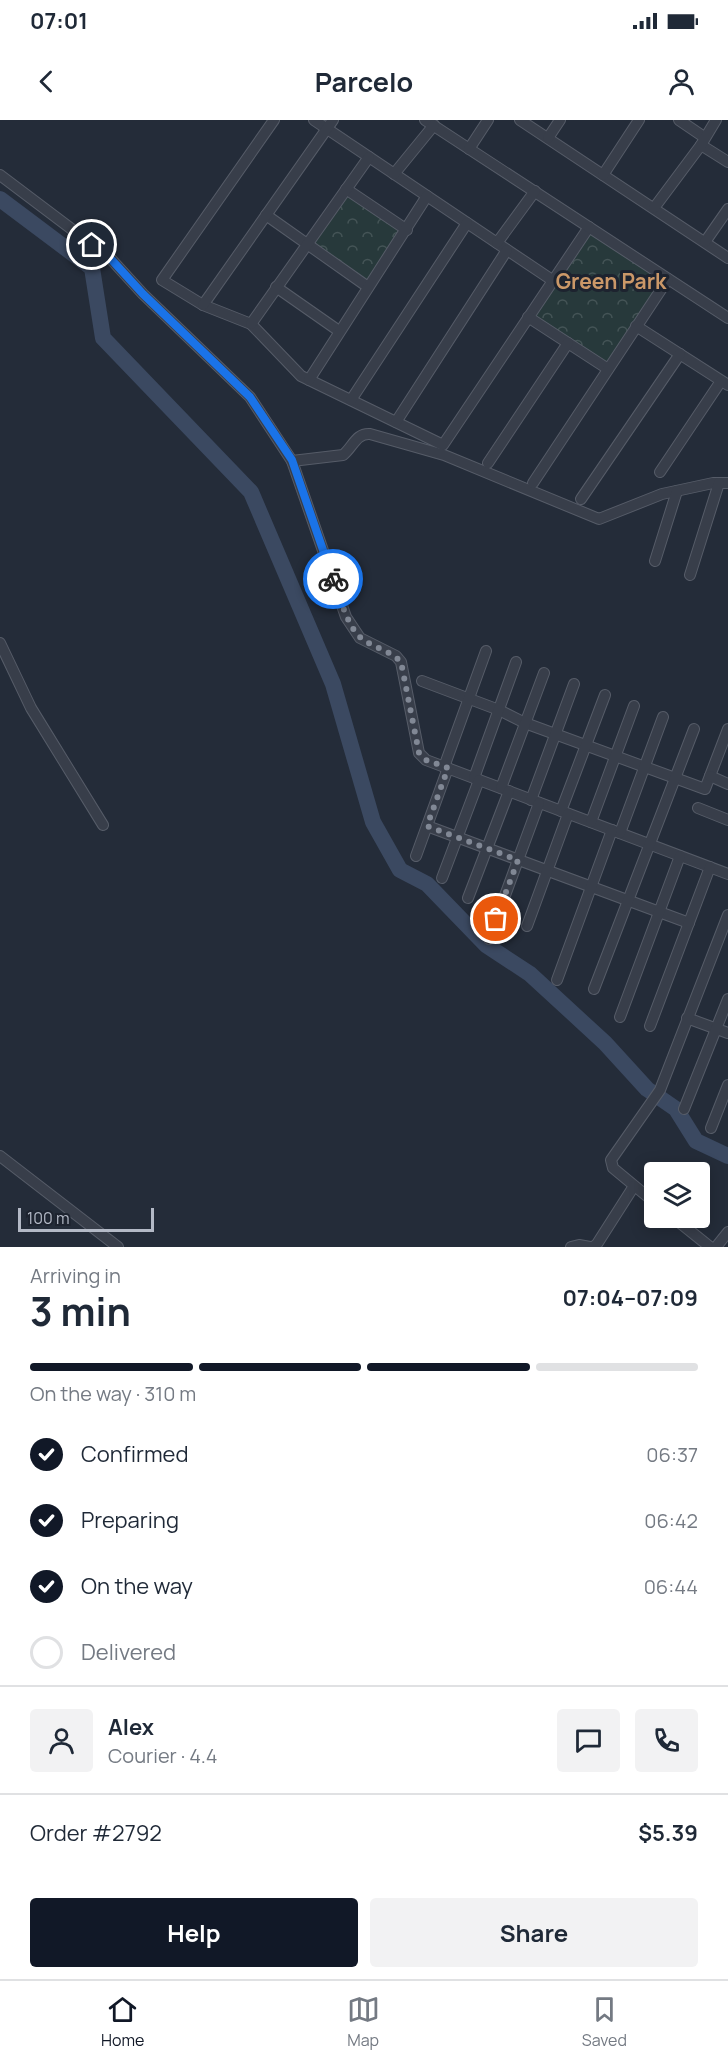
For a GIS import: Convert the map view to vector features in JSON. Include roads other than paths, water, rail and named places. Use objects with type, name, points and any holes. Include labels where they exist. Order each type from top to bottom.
[{"type":"street","points":[[273,120],[162,280],[203,305],[251,324],[301,376],[443,445],[589,227]]},
{"type":"street","points":[[314,120],[330,124],[369,157],[552,280]]},
{"type":"street","points":[[469,149],[488,120]]},
{"type":"street","points":[[520,120],[728,258]]},
{"type":"street","points":[[548,138],[560,120]]},
{"type":"street","points":[[603,175],[639,120]]},
{"type":"street","points":[[679,120],[728,162]]},
{"type":"street","points":[[654,208],[716,120]]},
{"type":"street","points":[[394,174],[429,123],[728,318]]},
{"type":"street","points":[[203,305],[330,124]]},
{"type":"street","points":[[251,324],[369,157]]},
{"type":"street","points":[[0,175],[110,258],[143,294],[250,397],[292,460],[346,617],[360,638],[396,656],[401,662],[419,753],[426,760],[728,874]]},
{"type":"street","points":[[346,189],[407,230]]},
{"type":"street","points":[[396,422],[535,191]]},
{"type":"street","points":[[309,380],[427,196]]},
{"type":"street","points":[[705,243],[728,209]]},
{"type":"street","points":[[266,215],[368,287]]},
{"type":"street","points":[[351,400],[467,223]]},
{"type":"street","points":[[533,483],[668,279]]},
{"type":"street","points":[[276,287],[339,331]]},
{"type":"street","points":[[528,317],[608,369]]},
{"type":"street","points":[[636,326],[724,383],[660,472]]},
{"type":"street","points":[[488,463],[568,343]]},
{"type":"street","points":[[581,499],[680,354]]},
{"type":"street","points":[[292,460],[343,454],[349,451],[358,437],[370,434],[435,452],[599,519],[662,494],[724,483],[690,575]]},
{"type":"street","points":[[655,561],[677,491]]},
{"type":"street","points":[[0,643],[31,708],[103,825]]},
{"type":"street","points":[[416,856],[486,651]]},
{"type":"street","points":[[442,878],[459,838],[476,779],[516,662]]},
{"type":"street","points":[[468,898],[488,850],[525,723],[544,673]]},
{"type":"street","points":[[422,681],[499,710],[525,723],[705,789],[724,748],[728,729]]},
{"type":"street","points":[[489,939],[518,860],[556,734],[574,684]]},
{"type":"street","points":[[527,926],[604,695]]},
{"type":"street","points":[[591,822],[634,706]]},
{"type":"street","points":[[557,980],[592,886],[646,766],[663,717]]},
{"type":"street","points":[[594,989],[693,729]]},
{"type":"street","points":[[710,776],[728,784]]},
{"type":"street","points":[[698,808],[728,820]]},
{"type":"street","points":[[427,826],[689,923]]},
{"type":"street","points":[[620,1017],[680,856]]},
{"type":"street","points":[[650,1026],[710,867]]},
{"type":"street","points":[[644,1194],[612,1168],[611,1160],[660,1090],[728,915]]},
{"type":"street","points":[[684,1109],[728,999]]},
{"type":"street","points":[[687,1018],[728,1033]]},
{"type":"street","points":[[711,1128],[728,1085]]},
{"type":"street","points":[[0,1156],[118,1247]]},
{"type":"street","points":[[571,1247],[579,1245],[591,1247],[597,1244],[634,1186]]},
{"type":"street","points":[[686,1228],[710,1247]]},
{"type":"street","points":[[716,1247],[728,1232]]},
{"type":"waterway","points":[[0,199],[92,268],[103,338],[251,492],[333,684],[373,822],[400,870],[427,884],[486,945],[530,974],[605,1043],[647,1089],[676,1109],[696,1141],[728,1156]]},
{"type":"district","name":"Green Park","points":[[611,282]]}]
